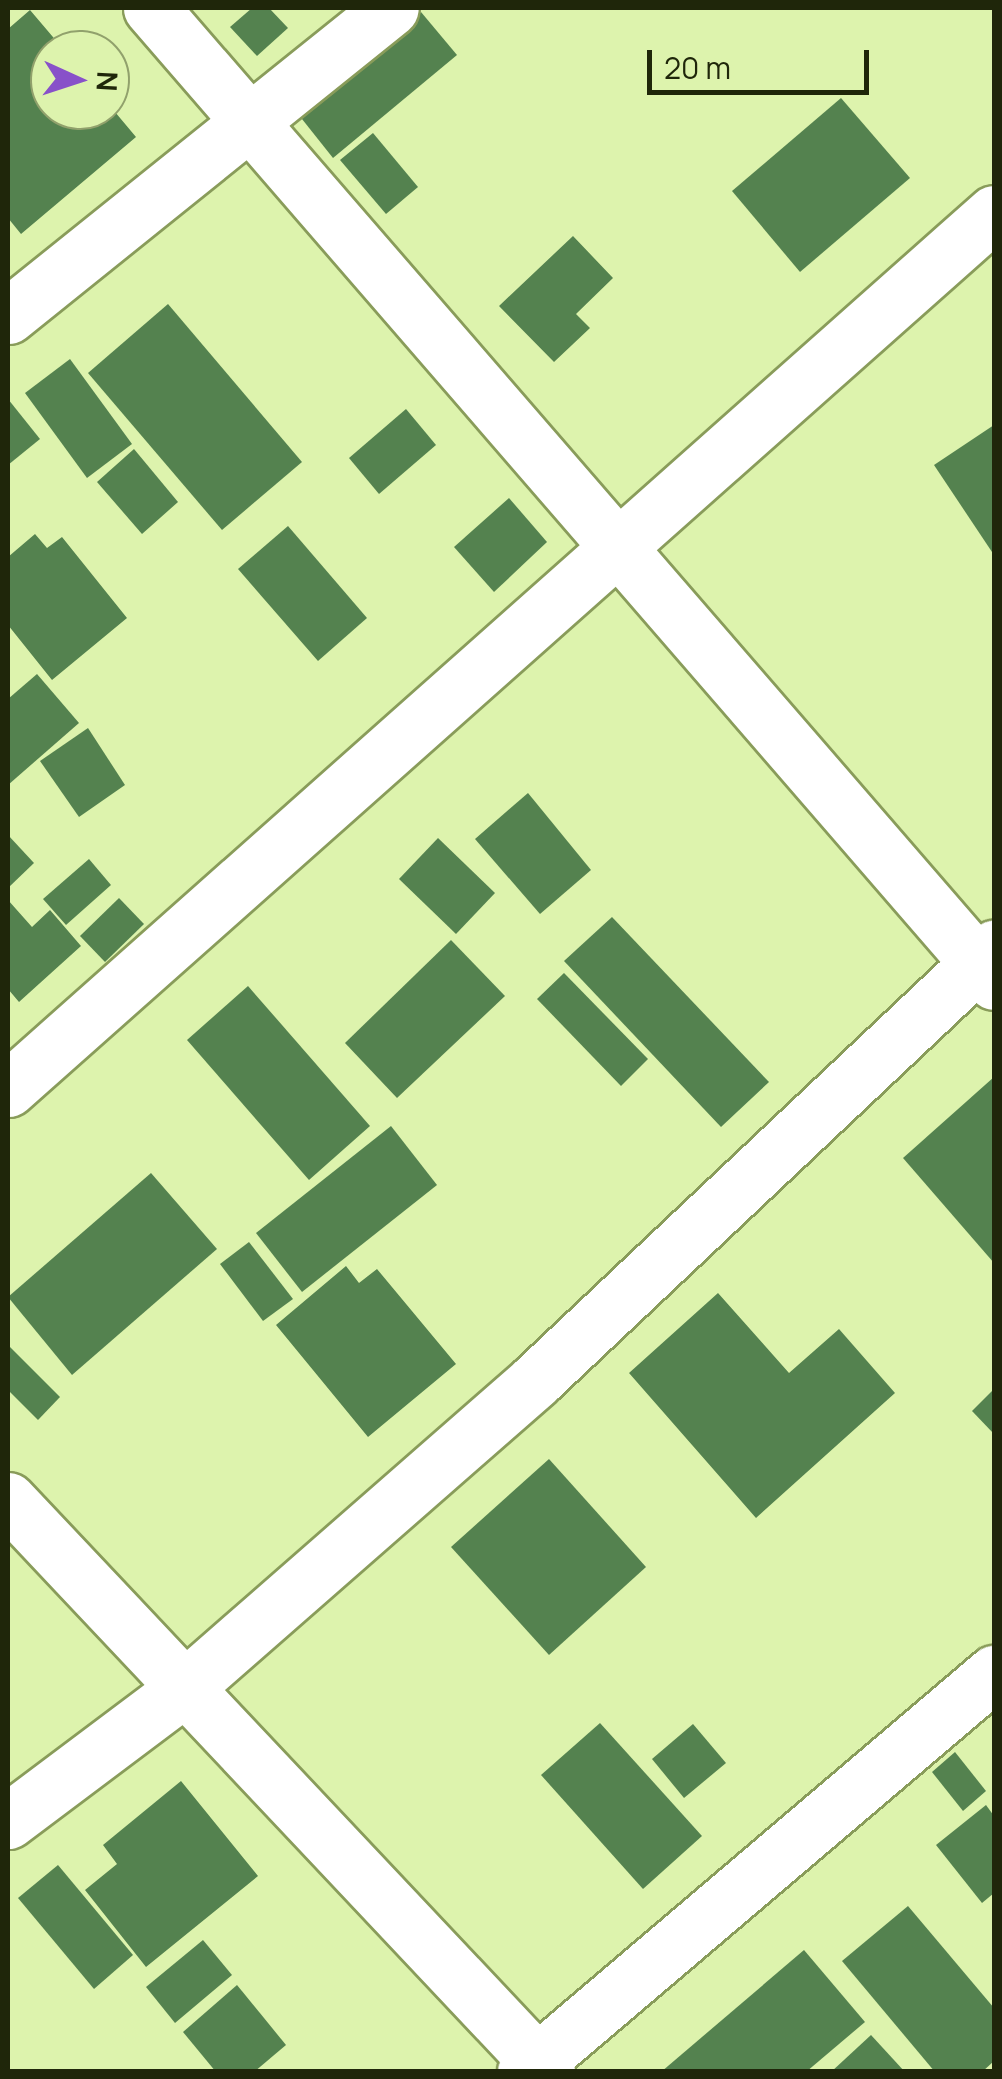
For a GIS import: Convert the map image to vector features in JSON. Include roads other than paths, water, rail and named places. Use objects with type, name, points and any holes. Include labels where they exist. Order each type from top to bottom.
[{"type":"street","points":[[8,1821],[181,1691],[536,1380],[989,964],[241,121],[151,8]]},
{"type":"street","points":[[8,316],[241,121],[391,8]]},
{"type":"street","points":[[8,1089],[994,213]]},
{"type":"street","points":[[8,1500],[181,1691],[536,2068],[994,1673]]}]
